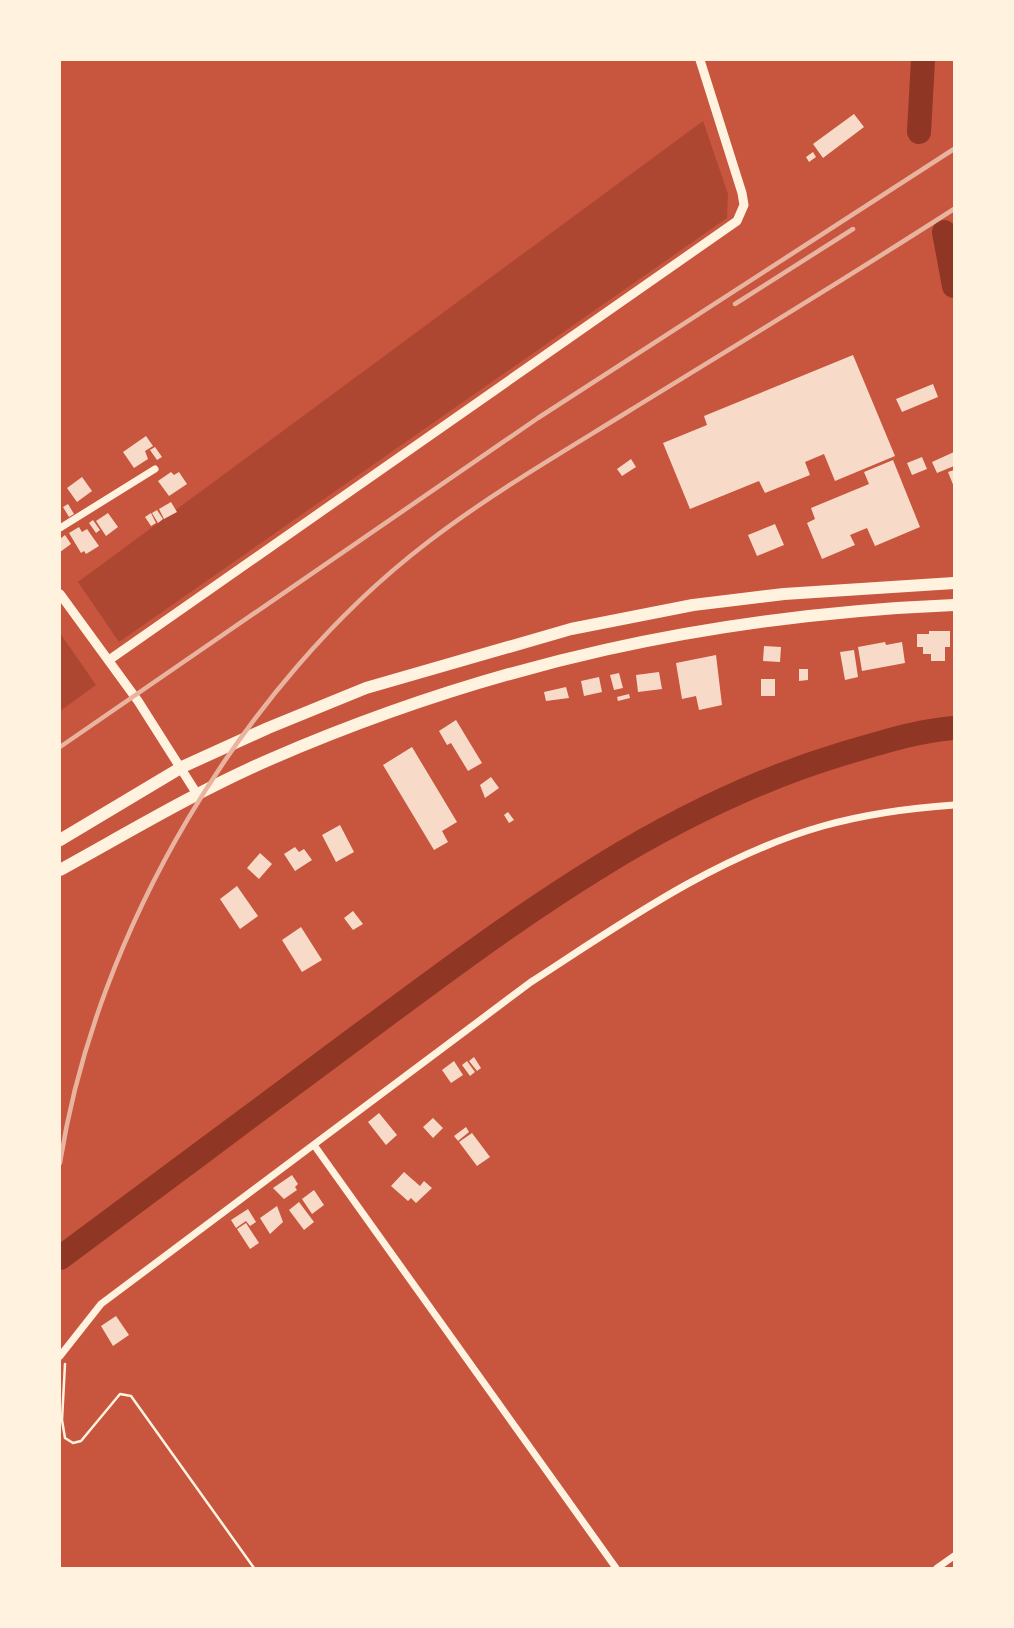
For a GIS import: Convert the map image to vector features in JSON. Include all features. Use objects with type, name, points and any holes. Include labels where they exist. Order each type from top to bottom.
[{"type":"highway","points":[[60,840],[183,767],[268,727],[366,688],[571,629],[693,606],[784,594],[954,583]]},
{"type":"highway","points":[[60,870],[197,794],[361,723],[444,693],[562,659],[724,625],[817,614],[954,606]]},
{"type":"street","points":[[109,660],[737,221],[744,205],[742,193],[700,60]]},
{"type":"street","points":[[60,528],[155,468]]},
{"type":"street","points":[[60,594],[183,767],[197,794]]},
{"type":"street","points":[[62,1353],[101,1304],[531,982],[690,883],[757,850],[821,827],[893,810],[954,805]]},
{"type":"street","points":[[314,1145],[616,1569]]},
{"type":"street","points":[[937,1569],[954,1556]]},
{"type":"path","points":[[62,1353],[62,1420],[65,1438],[74,1443],[81,1441],[120,1394],[131,1396],[254,1569]]},
{"type":"shaded area","points":[[703,121],[728,194],[727,218],[119,642],[78,582]]},
{"type":"shaded area","points":[[60,633],[96,685],[60,711]]},
{"type":"building","points":[[854,114],[864,127],[823,158],[813,144]]},
{"type":"building","points":[[813,152],[816,157],[809,162],[806,157]]},
{"type":"building","points":[[853,355],[895,456],[835,481],[824,454],[805,462],[810,475],[765,493],[759,481],[690,509],[663,443],[707,425],[704,416]]},
{"type":"building","points":[[933,384],[938,397],[902,412],[896,399]]},
{"type":"building","points":[[146,436],[153,446],[145,451],[148,459],[134,468],[123,452]]},
{"type":"building","points":[[155,447],[162,457],[157,460],[150,450]]},
{"type":"building","points":[[954,452],[954,466],[937,473],[932,462]]},
{"type":"building","points":[[922,457],[927,469],[912,475],[907,463]]},
{"type":"building","points":[[631,459],[636,467],[622,476],[617,469]]},
{"type":"building","points":[[893,460],[920,527],[875,546],[867,528],[850,535],[855,545],[822,559],[807,523],[815,519],[811,508],[869,484],[864,472]]},
{"type":"building","points":[[954,470],[954,487],[948,472]]},
{"type":"building","points":[[171,472],[174,475],[179,472],[187,484],[169,496],[158,481]]},
{"type":"building","points":[[82,477],[92,491],[77,502],[67,488]]},
{"type":"building","points":[[171,502],[177,512],[164,519],[159,509]]},
{"type":"building","points":[[68,504],[74,514],[69,517],[63,507]]},
{"type":"building","points":[[157,510],[163,519],[158,523],[152,513]]},
{"type":"building","points":[[108,513],[118,527],[106,536],[96,521]]},
{"type":"building","points":[[151,513],[156,523],[151,526],[145,517]]},
{"type":"building","points":[[93,520],[100,530],[96,533],[89,523]]},
{"type":"building","points":[[775,524],[784,545],[757,556],[748,535]]},
{"type":"building","points":[[79,527],[82,532],[87,529],[99,546],[86,554],[84,551],[81,553],[69,533]]},
{"type":"building","points":[[65,535],[71,544],[60,552],[60,539]]},
{"type":"building","points":[[929,631],[950,631],[950,647],[945,647],[945,661],[931,661],[931,654],[923,654],[923,647],[917,647],[917,634],[929,634]]},
{"type":"building","points":[[885,642],[886,645],[902,642],[905,663],[862,671],[858,647]]},
{"type":"building","points":[[764,646],[781,647],[780,662],[763,661]]},
{"type":"building","points":[[854,650],[858,677],[845,680],[840,652]]},
{"type":"building","points":[[716,655],[722,705],[699,710],[696,696],[682,699],[676,663]]},
{"type":"building","points":[[799,669],[808,669],[808,680],[799,681]]},
{"type":"building","points":[[659,672],[662,689],[638,692],[636,675]]},
{"type":"building","points":[[619,673],[623,688],[614,690],[610,675]]},
{"type":"building","points":[[599,677],[602,692],[584,696],[581,681]]},
{"type":"building","points":[[761,679],[775,679],[775,696],[761,696]]},
{"type":"building","points":[[566,687],[569,698],[546,701],[544,692]]},
{"type":"building","points":[[629,694],[630,698],[618,701],[617,697]]},
{"type":"building","points":[[456,720],[482,763],[468,771],[451,743],[447,745],[439,731]]},
{"type":"building","points":[[412,747],[457,822],[442,831],[448,842],[434,850],[383,765]]},
{"type":"building","points":[[491,777],[499,788],[485,798],[480,785]]},
{"type":"building","points":[[508,812],[514,820],[509,823],[504,815]]},
{"type":"building","points":[[340,825],[354,852],[336,862],[322,835]]},
{"type":"building","points":[[295,847],[299,852],[304,849],[312,860],[295,871],[284,854]]},
{"type":"building","points":[[260,853],[272,864],[259,879],[247,868]]},
{"type":"building","points":[[237,886],[258,916],[240,929],[220,899]]},
{"type":"building","points":[[353,911],[363,924],[353,930],[344,918]]},
{"type":"building","points":[[301,927],[322,960],[302,972],[282,940]]},
{"type":"building","points":[[474,1057],[481,1068],[477,1071],[469,1061]]},
{"type":"building","points":[[454,1061],[463,1075],[451,1083],[442,1070]]},
{"type":"building","points":[[467,1061],[475,1072],[470,1076],[462,1065]]},
{"type":"building","points":[[379,1113],[397,1135],[386,1145],[368,1122]]},
{"type":"building","points":[[433,1118],[443,1128],[433,1138],[423,1127]]},
{"type":"building","points":[[466,1127],[469,1132],[458,1141],[454,1136]]},
{"type":"building","points":[[472,1133],[490,1157],[477,1166],[459,1142]]},
{"type":"building","points":[[404,1172],[420,1186],[424,1181],[432,1188],[416,1203],[411,1198],[408,1201],[391,1186]]},
{"type":"building","points":[[292,1175],[298,1184],[295,1187],[297,1190],[284,1199],[273,1188]]},
{"type":"building","points":[[314,1190],[324,1205],[312,1214],[302,1199]]},
{"type":"building","points":[[299,1202],[314,1222],[304,1230],[289,1210]]},
{"type":"building","points":[[277,1206],[283,1222],[270,1234],[260,1218]]},
{"type":"building","points":[[248,1209],[256,1222],[250,1226],[246,1221],[236,1228],[231,1220]]},
{"type":"building","points":[[246,1223],[259,1243],[250,1249],[237,1229]]},
{"type":"building","points":[[116,1316],[129,1335],[113,1346],[101,1326]]},
{"type":"waterway","points":[[919,132],[923,60]]},
{"type":"waterway","points":[[944,232],[954,286]]},
{"type":"waterway","points":[[60,1258],[471,953],[588,874],[648,838],[775,777],[884,742],[954,728]]},
{"type":"railway","points":[[60,747],[538,418],[954,149]]},
{"type":"railway","points":[[60,1163],[79,1076],[107,988],[143,902],[188,819],[239,740],[297,666],[360,600],[428,542],[477,507],[954,209]]},
{"type":"railway","points":[[735,304],[853,229]]}]
